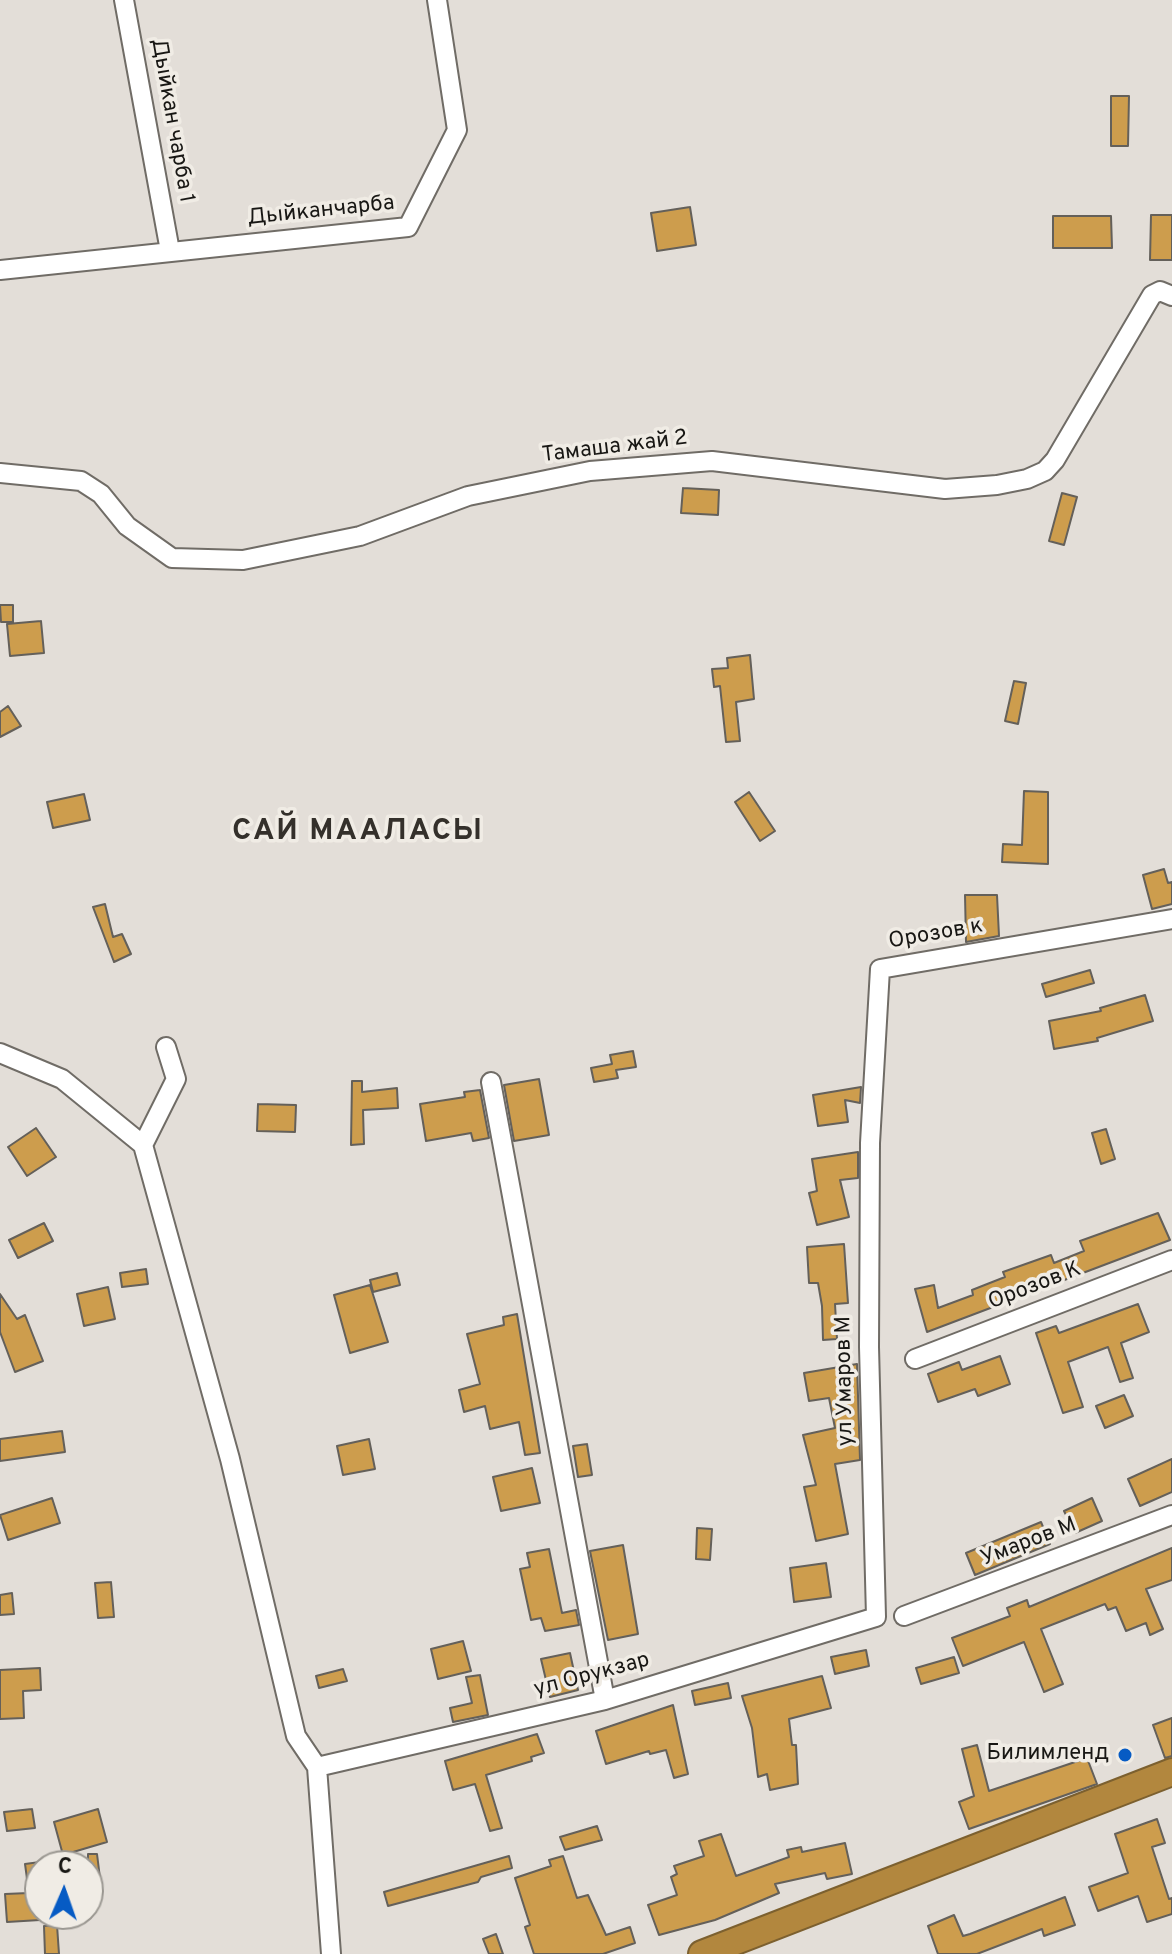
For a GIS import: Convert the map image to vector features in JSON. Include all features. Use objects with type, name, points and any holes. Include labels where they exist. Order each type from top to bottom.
[{"type":"highway","points":[[702,1954],[1172,1772]]},
{"type":"street","name":"Дыйкан чарба 1","points":[[124,0],[170,251]]},
{"type":"street","name":"Дыйканчарба","points":[[0,270],[408,227],[457,130],[437,0]]},
{"type":"street","name":"Тамаша жай 2","points":[[0,473],[81,481],[101,494],[127,526],[172,558],[243,560],[360,536],[468,496],[590,471],[712,461],[945,489],[997,485],[1027,479],[1045,471],[1055,460],[1152,295],[1160,291],[1172,296]]},
{"type":"street","name":"Орозов к","points":[[870,1143],[880,969],[1172,919]]},
{"type":"street","points":[[143,1145],[176,1079],[166,1047]]},
{"type":"street","points":[[0,1053],[62,1079],[143,1145],[230,1459],[296,1736],[317,1767],[331,1954]]},
{"type":"street","points":[[491,1082],[605,1700]]},
{"type":"street","name":"ул Умаров М","points":[[870,1143],[869,1347],[876,1617]]},
{"type":"street","name":"Орозов К","points":[[915,1359],[1172,1260]]},
{"type":"street","name":"Умаров М","points":[[904,1616],[1172,1515]]},
{"type":"street","name":"ул Орукзар","points":[[317,1767],[605,1700],[876,1617]]},
{"type":"building","points":[[1111,96],[1129,96],[1128,146],[1111,146]]},
{"type":"building","points":[[690,207],[696,245],[657,251],[651,213]]},
{"type":"building","points":[[1151,215],[1172,215],[1172,260],[1150,260]]},
{"type":"building","points":[[1053,216],[1111,216],[1112,248],[1053,248]]},
{"type":"building","points":[[683,488],[719,490],[718,515],[681,513]]},
{"type":"building","points":[[1062,493],[1077,497],[1064,545],[1049,541]]},
{"type":"building","points":[[0,605],[13,605],[13,622],[1,622]]},
{"type":"building","points":[[41,621],[44,653],[10,656],[7,624]]},
{"type":"building","points":[[750,655],[754,699],[736,702],[740,741],[726,742],[720,686],[714,687],[712,669],[728,668],[727,658]]},
{"type":"building","points":[[1014,681],[1026,683],[1018,724],[1005,721]]},
{"type":"building","points":[[8,706],[21,726],[0,737],[0,712]]},
{"type":"building","points":[[1024,791],[1048,792],[1048,864],[1002,862],[1003,844],[1022,845]]},
{"type":"building","points":[[749,792],[775,831],[760,841],[735,802]]},
{"type":"building","points":[[84,794],[90,820],[53,828],[47,802]]},
{"type":"building","points":[[1164,869],[1168,883],[1172,882],[1172,904],[1152,909],[1143,875]]},
{"type":"building","points":[[965,895],[997,895],[999,936],[966,942]]},
{"type":"building","points":[[105,904],[113,937],[122,934],[131,954],[114,962],[93,907]]},
{"type":"building","points":[[1090,970],[1094,983],[1046,997],[1042,984]]},
{"type":"building","points":[[1145,995],[1153,1021],[1097,1038],[1098,1041],[1054,1049],[1049,1021],[1101,1011],[1100,1008]]},
{"type":"building","points":[[633,1051],[636,1067],[616,1070],[618,1078],[594,1082],[591,1068],[612,1064],[610,1055]]},
{"type":"building","points":[[539,1079],[549,1135],[514,1141],[504,1085]]},
{"type":"building","points":[[352,1081],[362,1081],[362,1092],[397,1088],[398,1108],[363,1110],[364,1144],[351,1145]]},
{"type":"building","points":[[861,1087],[860,1103],[845,1100],[848,1122],[818,1126],[813,1095]]},
{"type":"building","points":[[480,1090],[489,1138],[473,1141],[471,1133],[426,1141],[420,1104],[465,1097],[464,1092]]},
{"type":"building","points":[[258,1104],[296,1105],[295,1132],[257,1131]]},
{"type":"building","points":[[36,1128],[56,1157],[27,1176],[8,1147]]},
{"type":"building","points":[[1106,1129],[1115,1159],[1101,1164],[1092,1133]]},
{"type":"building","points":[[858,1152],[858,1178],[840,1180],[849,1217],[817,1225],[809,1193],[817,1191],[812,1159]]},
{"type":"building","points":[[1158,1213],[1170,1240],[927,1332],[915,1289],[934,1285],[938,1308],[973,1295],[972,1290],[1005,1277],[1003,1272],[1051,1255],[1054,1263],[1084,1251],[1080,1241]]},
{"type":"building","points":[[44,1223],[53,1241],[18,1258],[9,1240]]},
{"type":"building","points":[[844,1244],[848,1303],[835,1304],[837,1339],[823,1340],[822,1306],[818,1283],[809,1283],[807,1247]]},
{"type":"building","points":[[146,1269],[148,1284],[122,1287],[120,1273]]},
{"type":"building","points":[[397,1273],[400,1285],[373,1292],[370,1280]]},
{"type":"building","points":[[370,1285],[388,1342],[350,1353],[334,1295]]},
{"type":"building","points":[[108,1287],[115,1319],[84,1326],[77,1294]]},
{"type":"building","points":[[0,1294],[17,1319],[25,1315],[43,1361],[15,1372],[0,1332]]},
{"type":"building","points":[[1138,1304],[1149,1332],[1121,1343],[1133,1378],[1120,1382],[1108,1347],[1068,1362],[1083,1407],[1063,1413],[1036,1333],[1056,1326],[1059,1333]]},
{"type":"building","points":[[517,1314],[540,1453],[525,1455],[519,1422],[490,1429],[485,1406],[464,1412],[459,1390],[480,1384],[467,1334],[504,1325],[503,1317]]},
{"type":"building","points":[[1000,1356],[1010,1384],[978,1396],[975,1389],[938,1402],[928,1374],[959,1362],[962,1370]]},
{"type":"building","points":[[857,1364],[860,1460],[835,1464],[848,1534],[816,1541],[804,1487],[816,1485],[803,1435],[835,1428],[829,1398],[809,1401],[804,1373]]},
{"type":"building","points":[[1124,1395],[1133,1416],[1105,1428],[1096,1406]]},
{"type":"building","points":[[62,1431],[65,1452],[0,1461],[0,1439]]},
{"type":"building","points":[[369,1439],[375,1469],[343,1475],[337,1446]]},
{"type":"building","points":[[587,1444],[592,1475],[578,1477],[573,1446]]},
{"type":"building","points":[[1172,1459],[1172,1492],[1140,1506],[1128,1479]]},
{"type":"building","points":[[532,1468],[540,1503],[501,1511],[493,1477]]},
{"type":"building","points":[[52,1498],[60,1523],[8,1540],[0,1515]]},
{"type":"building","points":[[1092,1498],[1102,1521],[1075,1533],[1064,1511]]},
{"type":"building","points":[[1041,1522],[1050,1544],[975,1575],[966,1553]]},
{"type":"building","points":[[697,1528],[712,1529],[710,1560],[696,1559]]},
{"type":"building","points":[[623,1545],[638,1634],[608,1640],[590,1551]]},
{"type":"building","points":[[1172,1548],[1172,1580],[1146,1589],[1163,1629],[1150,1635],[1146,1623],[1126,1631],[1116,1607],[1108,1610],[1105,1604],[1041,1629],[1063,1684],[1044,1692],[1024,1642],[963,1666],[952,1638],[1010,1616],[1007,1608],[1027,1600],[1029,1607]]},
{"type":"building","points":[[549,1549],[562,1613],[576,1610],[579,1625],[545,1631],[541,1618],[531,1620],[520,1569],[530,1567],[527,1553]]},
{"type":"building","points":[[826,1563],[831,1597],[794,1602],[790,1568]]},
{"type":"building","points":[[111,1582],[114,1617],[98,1618],[95,1583]]},
{"type":"building","points":[[12,1593],[14,1614],[0,1615],[0,1595]]},
{"type":"building","points":[[463,1641],[471,1671],[438,1679],[431,1649]]},
{"type":"building","points":[[866,1650],[869,1666],[835,1674],[831,1657]]},
{"type":"building","points":[[570,1653],[578,1690],[550,1697],[541,1659]]},
{"type":"building","points":[[954,1657],[959,1673],[921,1684],[916,1668]]},
{"type":"building","points":[[40,1668],[41,1690],[23,1691],[24,1718],[0,1719],[0,1670]]},
{"type":"building","points":[[343,1669],[347,1681],[319,1688],[316,1676]]},
{"type":"building","points":[[480,1675],[488,1715],[453,1722],[450,1708],[472,1703],[466,1677]]},
{"type":"building","points":[[822,1676],[831,1708],[789,1719],[792,1745],[796,1745],[798,1784],[770,1790],[767,1774],[758,1777],[752,1728],[742,1696]]},
{"type":"building","points":[[728,1683],[731,1698],[695,1705],[692,1691]]},
{"type":"building","points":[[673,1705],[688,1774],[674,1778],[666,1750],[650,1754],[649,1751],[606,1764],[596,1731]]},
{"type":"building","points":[[1172,1718],[1172,1756],[1165,1758],[1153,1725]]},
{"type":"building","points":[[537,1734],[544,1753],[531,1757],[532,1761],[486,1775],[502,1828],[490,1831],[475,1784],[453,1790],[445,1761]]},
{"type":"building","points":[[977,1745],[989,1791],[1087,1758],[1097,1784],[969,1829],[959,1802],[974,1796],[962,1749]]},
{"type":"building","points":[[32,1809],[35,1828],[7,1831],[4,1812]]},
{"type":"building","points":[[98,1809],[107,1842],[80,1850],[62,1850],[54,1822]]},
{"type":"building","points":[[1157,1819],[1165,1843],[1152,1847],[1169,1899],[1172,1898],[1172,1914],[1147,1922],[1138,1896],[1098,1911],[1089,1887],[1128,1873],[1115,1834]]},
{"type":"building","points":[[597,1826],[602,1840],[565,1850],[560,1837]]},
{"type":"building","points":[[721,1834],[736,1876],[789,1857],[787,1850],[801,1847],[802,1852],[845,1843],[852,1874],[827,1879],[825,1873],[775,1884],[779,1893],[715,1920],[659,1935],[648,1905],[677,1895],[671,1877],[677,1874],[674,1866],[704,1856],[699,1841]]},
{"type":"building","points":[[509,1856],[512,1868],[481,1877],[478,1882],[388,1906],[384,1892]]},
{"type":"building","points":[[563,1856],[577,1898],[588,1895],[606,1935],[630,1927],[635,1943],[603,1954],[534,1954],[525,1927],[530,1925],[515,1878],[551,1866],[549,1860]]},
{"type":"building","points":[[24,1893],[24,1921],[7,1922],[5,1894]]},
{"type":"building","points":[[1065,1897],[1075,1925],[1044,1936],[1042,1929],[977,1954],[938,1954],[928,1926],[954,1915],[963,1936]]},
{"type":"building","points":[[44,1930],[57,1930],[59,1954],[45,1954]]},
{"type":"building","points":[[496,1934],[503,1954],[489,1954],[483,1939]]},
{"type":"place","name":"Билимленд","points":[[1125,1755]]},
{"type":"district","name":"САЙ МААЛАСЫ","points":[[358,833]]}]
